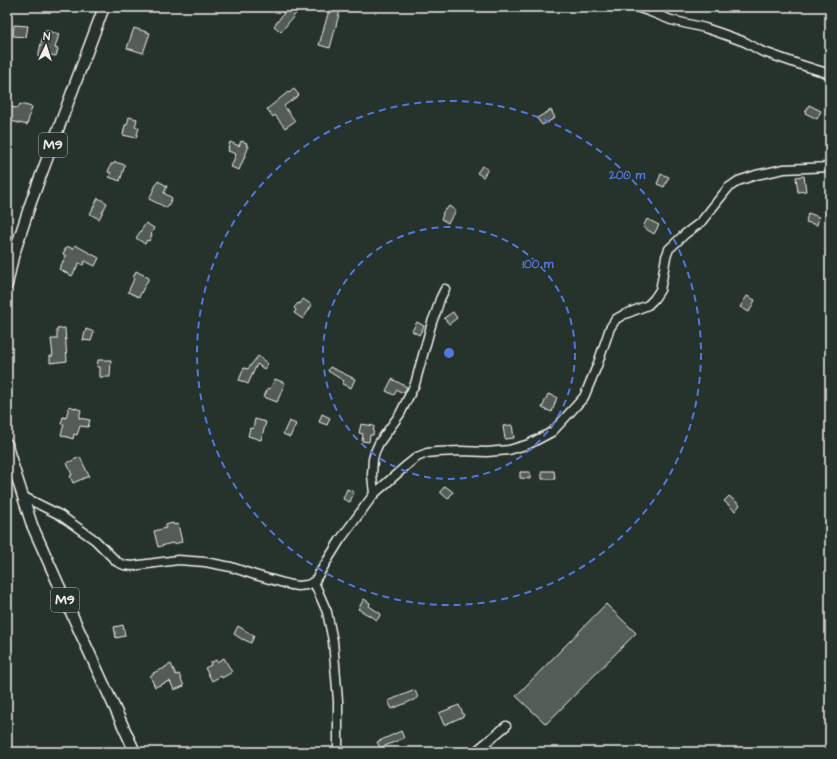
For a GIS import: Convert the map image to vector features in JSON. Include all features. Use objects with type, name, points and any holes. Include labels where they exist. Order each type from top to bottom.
[{"type":"main road","name":"M9","points":[[7,285],[13,257],[31,202],[104,7]]},
{"type":"main road","name":"M9","points":[[8,450],[32,525],[136,752]]},
{"type":"street","points":[[636,7],[671,20],[720,33],[745,42],[761,51],[830,74]]},
{"type":"street","points":[[22,496],[60,514],[95,540],[117,562],[124,565],[132,566],[178,560],[205,562],[291,585],[307,585],[314,582],[340,540],[374,494],[417,457],[427,453],[509,450],[529,444],[552,432],[584,397],[597,366],[610,328],[616,319],[648,304],[654,299],[660,290],[666,257],[669,249],[701,222],[728,188],[738,181],[756,175],[784,169],[830,167]]},
{"type":"street","points":[[7,247],[13,257]]},
{"type":"street","points":[[374,494],[372,475],[375,452],[379,442],[400,414],[416,384],[432,322],[444,289]]},
{"type":"street","points":[[314,582],[327,612],[333,641],[338,701],[338,752]]},
{"type":"street","points":[[475,752],[506,726]]},
{"type":"building","points":[[276,7],[301,7],[281,32],[274,26],[284,13]]},
{"type":"building","points":[[330,7],[341,7],[330,48],[319,45]]},
{"type":"building","points":[[14,25],[28,26],[26,37],[13,36]]},
{"type":"building","points":[[134,28],[150,33],[143,53],[127,48]]},
{"type":"building","points":[[44,30],[59,34],[55,48],[58,49],[56,56],[45,54],[44,58],[38,57]]},
{"type":"building","points":[[294,89],[299,95],[284,106],[295,121],[285,128],[275,115],[273,117],[267,109]]},
{"type":"building","points":[[20,104],[32,107],[27,125],[7,120],[7,107],[18,108]]},
{"type":"building","points":[[809,105],[821,111],[817,119],[805,113]]},
{"type":"building","points":[[551,110],[555,118],[542,125],[537,118]]},
{"type":"building","points":[[129,117],[137,119],[135,127],[139,128],[136,138],[123,135],[125,125],[127,125]]},
{"type":"building","points":[[241,141],[247,143],[246,146],[249,146],[239,170],[231,167],[236,154],[228,151],[228,148],[230,142],[239,146]]},
{"type":"building","points":[[115,162],[125,165],[120,181],[109,177],[111,173],[108,172],[111,164],[114,164]]},
{"type":"building","points":[[482,166],[488,169],[483,177],[477,173]]},
{"type":"building","points":[[661,174],[669,177],[664,187],[657,184]]},
{"type":"building","points":[[804,176],[806,191],[798,192],[796,177]]},
{"type":"building","points":[[158,181],[167,186],[164,193],[172,198],[167,208],[149,199]]},
{"type":"building","points":[[98,198],[107,203],[99,219],[90,214]]},
{"type":"building","points":[[449,206],[456,211],[448,223],[441,219],[445,209],[446,210]]},
{"type":"building","points":[[808,213],[819,217],[817,225],[806,222]]},
{"type":"building","points":[[647,219],[659,225],[654,234],[643,227]]},
{"type":"building","points":[[146,223],[154,228],[149,241],[147,240],[145,244],[136,238]]},
{"type":"building","points":[[75,245],[99,258],[95,266],[85,261],[83,265],[79,263],[72,276],[59,269],[66,256],[63,254],[67,246],[73,249]]},
{"type":"building","points":[[136,271],[149,278],[139,297],[128,292]]},
{"type":"building","points":[[747,296],[755,300],[749,312],[740,307]]},
{"type":"building","points":[[303,299],[312,305],[303,319],[294,313],[296,310],[294,308],[298,303],[300,304]]},
{"type":"building","points":[[453,312],[457,318],[449,324],[444,318]]},
{"type":"building","points":[[417,322],[424,326],[419,335],[412,331]]},
{"type":"building","points":[[65,328],[67,361],[50,363],[50,356],[53,356],[51,339],[57,339],[57,329]]},
{"type":"building","points":[[86,329],[94,332],[91,341],[83,340]]},
{"type":"building","points":[[258,356],[268,364],[264,369],[257,364],[248,384],[239,380],[244,368],[248,369]]},
{"type":"building","points":[[98,360],[111,360],[110,377],[100,377],[100,367],[97,367]]},
{"type":"building","points":[[330,367],[355,379],[351,388],[342,384],[344,381],[328,371]]},
{"type":"building","points":[[275,379],[285,383],[277,402],[264,397],[268,388],[270,389]]},
{"type":"building","points":[[392,379],[407,387],[404,393],[397,390],[394,395],[386,391]]},
{"type":"building","points":[[548,394],[557,397],[552,412],[542,408]]},
{"type":"building","points":[[69,406],[81,410],[79,418],[90,420],[88,427],[80,426],[77,435],[74,434],[73,439],[61,435],[64,424],[61,424],[63,417],[66,418]]},
{"type":"building","points":[[322,414],[330,418],[327,425],[319,422]]},
{"type":"building","points":[[255,419],[266,422],[261,440],[248,436],[250,428],[253,429]]},
{"type":"building","points":[[289,421],[296,424],[290,437],[283,434]]},
{"type":"building","points":[[361,424],[374,426],[373,435],[370,435],[369,442],[362,441],[363,434],[359,433]]},
{"type":"building","points":[[512,425],[514,438],[505,439],[503,426]]},
{"type":"building","points":[[80,457],[89,476],[73,483],[70,476],[72,475],[67,463]]},
{"type":"building","points":[[542,471],[554,471],[555,479],[542,479]]},
{"type":"building","points":[[520,472],[530,472],[530,479],[520,478]]},
{"type":"building","points":[[445,486],[453,492],[448,499],[440,492]]},
{"type":"building","points":[[347,489],[354,492],[350,502],[343,499]]},
{"type":"building","points":[[729,496],[740,505],[735,511],[724,501]]},
{"type":"building","points":[[173,523],[174,525],[178,524],[182,542],[158,547],[154,531],[166,528],[165,525]]},
{"type":"building","points":[[364,599],[370,603],[369,606],[381,614],[377,620],[358,609]]},
{"type":"building","points":[[606,604],[636,633],[546,724],[516,696]]},
{"type":"building","points":[[123,625],[125,636],[116,638],[114,627]]},
{"type":"building","points":[[238,626],[254,636],[251,643],[234,634]]},
{"type":"building","points":[[224,658],[232,672],[222,678],[221,676],[212,681],[205,668],[211,665],[210,663],[216,660],[217,662]]},
{"type":"building","points":[[171,664],[176,675],[179,674],[184,686],[174,690],[170,681],[155,687],[150,676]]},
{"type":"building","points":[[415,690],[418,698],[392,709],[388,701]]},
{"type":"building","points":[[459,705],[464,716],[444,725],[439,713]]},
{"type":"building","points":[[401,731],[404,738],[380,748],[377,742]]}]
